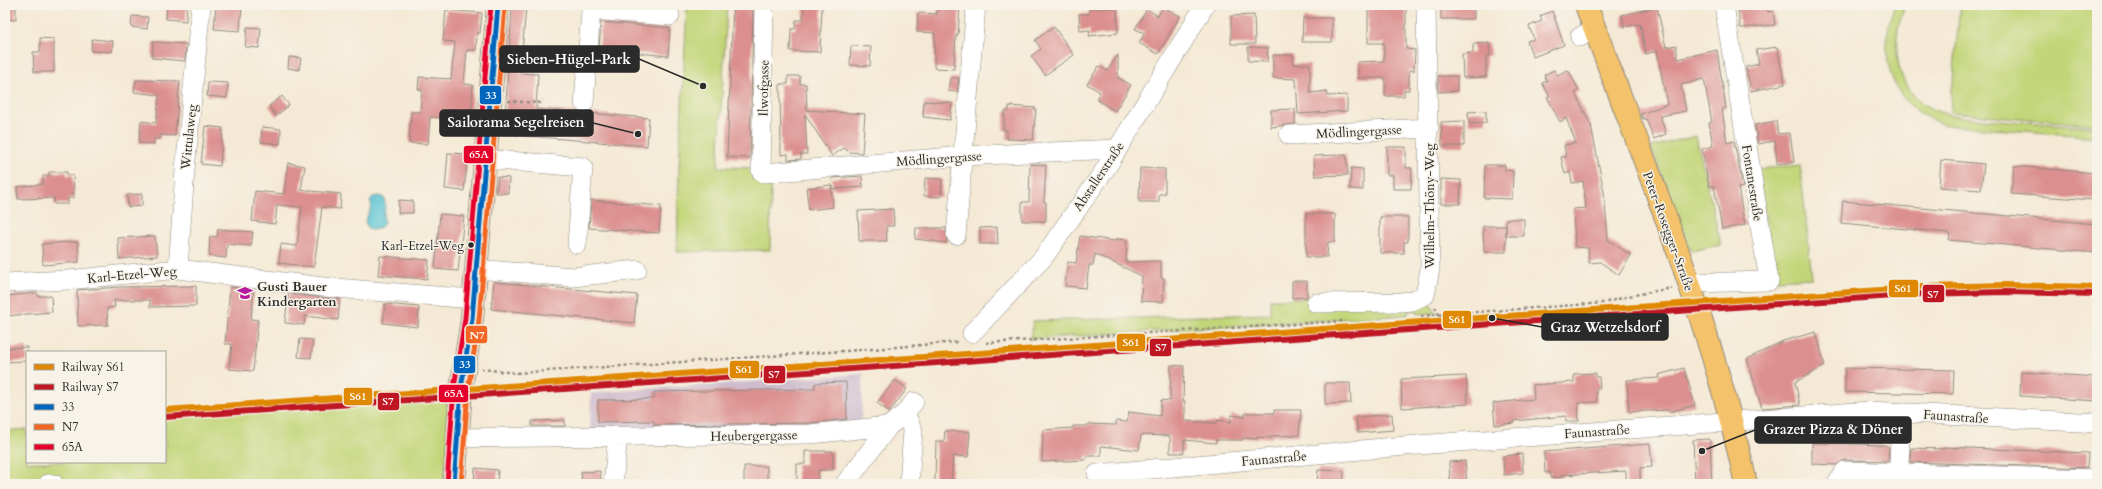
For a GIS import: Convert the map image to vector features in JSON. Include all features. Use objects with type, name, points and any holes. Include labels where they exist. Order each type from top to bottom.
[{"type":"main road","points":[[454,484],[464,366],[474,299],[484,159],[498,5]]},
{"type":"main road","name":"Peter-Rosegger-Straße","points":[[1586,5],[1587,33],[1684,284],[1732,422],[1746,484]]},
{"type":"street","name":"Wittulaweg","points":[[178,269],[185,170],[201,5]]},
{"type":"street","name":"Ilwofgasse","points":[[761,171],[764,5]]},
{"type":"street","points":[[956,235],[976,5]]},
{"type":"street","name":"Abstallerstraße","points":[[978,338],[1043,258],[1117,149],[1205,5]]},
{"type":"street","name":"Wilhelm-Thöny-Weg","points":[[1316,303],[1412,301],[1425,295],[1430,269],[1426,5]]},
{"type":"street","name":"Fontanestraße","points":[[1684,284],[1769,281],[1724,5]]},
{"type":"street","points":[[584,103],[591,8],[670,16]]},
{"type":"street","name":"Mödlingergasse","points":[[1289,135],[1429,128]]},
{"type":"street","name":"Mödlingergasse","points":[[761,171],[775,172],[963,156],[1117,149]]},
{"type":"street","points":[[484,159],[583,167],[577,244]]},
{"type":"street","name":"Karl-Etzel-Weg","points":[[5,283],[68,280],[178,269],[323,287],[474,299]]},
{"type":"street","points":[[476,269],[573,277],[637,270]]},
{"type":"street","points":[[845,484],[889,426],[910,408],[913,431],[909,484]]},
{"type":"street","name":"Faunastraße","points":[[1097,474],[1405,446],[1870,411],[2097,423]]},
{"type":"street","points":[[1901,412],[1899,464],[1903,478]]},
{"type":"street","name":"Heubergergasse","points":[[457,438],[810,434],[889,426]]},
{"type":"street","points":[[613,484],[618,436]]},
{"type":"street","points":[[1837,484],[1845,471],[1903,478],[2038,481],[2097,479]]},
{"type":"street","points":[[48,484],[54,484]]},
{"type":"path","points":[[490,99],[540,103],[543,100]]},
{"type":"path","points":[[1416,316],[1604,303],[1684,284]]},
{"type":"path","points":[[464,366],[474,369],[517,372],[903,347],[978,338],[1345,321]]},
{"type":"shaded area","points":[[863,374],[861,424],[590,432],[591,393]]},
{"type":"green space","points":[[687,5],[727,5],[718,167],[759,168],[771,176],[770,250],[677,252],[679,167]]},
{"type":"green space","points":[[1895,5],[1906,5],[1899,25],[1897,39],[1898,61],[1904,81],[1913,95],[1926,105],[1941,112],[1958,116],[2097,127],[2097,137],[1955,126],[1943,124],[1925,116],[1910,105],[1899,92],[1892,76],[1888,59],[1887,41],[1889,23]]},
{"type":"green space","points":[[1960,5],[2097,5],[2097,125],[1950,112]]},
{"type":"green space","points":[[1696,136],[1721,245],[1691,251],[1651,147]]},
{"type":"green space","points":[[1800,165],[1812,278],[1776,280],[1757,169]]},
{"type":"green space","points":[[1270,299],[1425,299],[1437,313],[1417,314],[1416,310],[1408,311],[1408,315],[1030,339],[1033,321],[1270,314]]},
{"type":"green space","points":[[441,397],[451,408],[445,484],[5,484],[5,431],[26,429],[26,463],[166,463],[166,417]]},
{"type":"water","points":[[379,196],[384,198],[385,202],[384,222],[380,228],[373,230],[368,228],[365,222],[372,205],[370,201],[373,197]]},
{"type":"building","points":[[5,5],[16,5],[16,20],[5,19]]},
{"type":"building","points":[[167,5],[187,5],[186,21],[166,19]]},
{"type":"building","points":[[216,5],[242,5],[240,31],[214,29]]},
{"type":"building","points":[[733,5],[753,5],[750,158],[727,157]]},
{"type":"building","points":[[804,5],[822,5],[820,52],[790,51],[791,29],[795,29],[796,20],[803,20]]},
{"type":"building","points":[[938,5],[960,5],[954,69],[934,68],[935,33],[917,32],[918,13],[937,14]]},
{"type":"building","points":[[1368,5],[1406,5],[1406,49],[1415,50],[1414,71],[1409,70],[1409,90],[1404,90],[1404,96],[1385,96],[1385,78],[1358,78],[1358,62],[1384,61],[1384,43],[1368,43]]},
{"type":"building","points":[[1441,5],[1474,5],[1474,19],[1441,19]]},
{"type":"building","points":[[1738,5],[1767,5],[1768,12],[1773,11],[1775,25],[1740,28]]},
{"type":"building","points":[[512,7],[526,8],[520,73],[538,74],[536,109],[649,118],[647,146],[504,134]]},
{"type":"building","points":[[1163,7],[1180,16],[1158,54],[1139,43],[1145,33],[1135,29],[1147,9],[1158,16]]},
{"type":"building","points":[[1657,7],[1666,47],[1676,45],[1678,59],[1717,50],[1726,108],[1722,109],[1727,143],[1734,141],[1743,187],[1738,188],[1745,225],[1722,229],[1714,186],[1709,186],[1702,149],[1713,146],[1709,123],[1712,122],[1704,79],[1681,85],[1686,111],[1660,116],[1666,134],[1654,139],[1646,119],[1643,119],[1641,114],[1667,104],[1657,51],[1646,54],[1640,24],[1624,27],[1622,15]]},
{"type":"building","points":[[1089,8],[1117,8],[1118,33],[1089,36],[1090,30],[1080,31],[1079,14],[1089,14]]},
{"type":"building","points":[[446,10],[482,13],[480,33],[477,33],[476,50],[467,50],[464,84],[473,85],[471,120],[430,117],[428,144],[409,143],[411,112],[420,112],[422,90],[418,89],[419,77],[451,79],[455,42],[443,41]]},
{"type":"building","points":[[1552,11],[1564,45],[1533,57],[1527,41],[1534,39],[1529,26],[1542,21],[1540,16]]},
{"type":"building","points":[[1254,15],[1255,44],[1231,44],[1231,16]]},
{"type":"building","points":[[132,16],[148,17],[147,29],[131,27]]},
{"type":"building","points":[[1303,18],[1332,18],[1332,42],[1302,42]]},
{"type":"building","points":[[601,22],[670,28],[668,56],[599,49]]},
{"type":"building","points":[[247,27],[261,28],[259,48],[245,47]]},
{"type":"building","points":[[1054,27],[1074,55],[1045,75],[1031,56],[1041,49],[1035,40]]},
{"type":"building","points":[[40,38],[54,39],[54,72],[34,72],[33,52],[40,52]]},
{"type":"building","points":[[92,39],[113,41],[112,52],[91,51]]},
{"type":"building","points":[[153,42],[186,44],[185,61],[152,58]]},
{"type":"building","points":[[1489,43],[1490,56],[1486,56],[1486,77],[1463,78],[1462,54],[1473,53],[1473,44]]},
{"type":"building","points":[[851,46],[871,47],[870,66],[850,65]]},
{"type":"building","points":[[1248,47],[1268,48],[1267,62],[1248,61]]},
{"type":"building","points":[[1777,47],[1785,84],[1751,91],[1746,67],[1759,64],[1756,50]]},
{"type":"building","points":[[1118,55],[1118,79],[1119,78],[1131,85],[1115,111],[1096,99],[1100,92],[1087,84],[1099,66],[1107,71]]},
{"type":"building","points":[[1273,55],[1293,55],[1293,64],[1310,64],[1310,93],[1327,91],[1328,96],[1347,95],[1347,111],[1298,114],[1296,79],[1273,78]]},
{"type":"building","points":[[289,57],[301,58],[299,70],[288,68]]},
{"type":"building","points":[[1554,70],[1557,75],[1568,70],[1579,90],[1575,93],[1591,125],[1604,192],[1608,240],[1631,255],[1619,275],[1600,262],[1589,263],[1588,248],[1575,247],[1573,209],[1586,208],[1583,181],[1572,183],[1570,172],[1565,174],[1561,157],[1566,157],[1564,145],[1576,143],[1566,118],[1560,122],[1547,97],[1550,96],[1542,83],[1547,81],[1544,75]]},
{"type":"building","points":[[788,76],[800,76],[800,84],[806,84],[807,110],[865,114],[862,153],[849,152],[844,148],[832,156],[805,114],[807,154],[801,154],[801,159],[788,160],[788,154],[781,155],[780,84],[788,84]]},
{"type":"building","points":[[1438,76],[1457,76],[1457,91],[1438,92]]},
{"type":"building","points":[[950,78],[959,78],[957,92],[948,91]]},
{"type":"building","points":[[136,80],[180,81],[175,136],[160,135],[160,139],[154,139],[154,144],[139,143],[141,121],[156,123],[159,95],[134,92]]},
{"type":"building","points":[[208,82],[228,83],[227,98],[207,96]]},
{"type":"building","points":[[282,96],[289,105],[276,116],[269,106]]},
{"type":"building","points":[[924,101],[952,103],[950,120],[923,117]]},
{"type":"building","points":[[1009,106],[1036,108],[1033,140],[1007,139],[1007,130],[1003,130],[1005,111],[1009,111]]},
{"type":"building","points":[[1295,109],[1295,124],[1271,127],[1271,110]]},
{"type":"building","points":[[1486,111],[1486,123],[1469,124],[1468,112]]},
{"type":"building","points":[[1464,121],[1464,146],[1442,146],[1441,122]]},
{"type":"building","points":[[1776,121],[1778,134],[1790,133],[1794,162],[1777,164],[1775,141],[1758,144],[1755,125]]},
{"type":"building","points":[[205,126],[223,128],[220,166],[201,164]]},
{"type":"building","points":[[262,127],[281,129],[280,144],[261,142]]},
{"type":"building","points":[[1387,147],[1406,147],[1406,168],[1412,168],[1411,189],[1393,189],[1393,175],[1387,175]]},
{"type":"building","points":[[448,153],[468,154],[464,191],[445,189]]},
{"type":"building","points":[[1346,155],[1348,175],[1315,176],[1314,156]]},
{"type":"building","points":[[1941,160],[1984,164],[1981,190],[1939,187]]},
{"type":"building","points":[[288,163],[305,166],[301,190],[341,194],[340,209],[322,207],[314,267],[279,263],[281,244],[297,246],[302,207],[277,205],[275,224],[252,221],[255,191],[284,194]]},
{"type":"building","points":[[1030,164],[1046,165],[1044,202],[1046,202],[1046,221],[1022,221],[1022,202],[1029,202]]},
{"type":"building","points":[[1485,165],[1505,165],[1505,170],[1513,171],[1512,199],[1484,198]]},
{"type":"building","points":[[2014,166],[2097,173],[2095,200],[2011,194]]},
{"type":"building","points":[[1140,168],[1165,169],[1165,194],[1159,194],[1159,202],[1139,202]]},
{"type":"building","points":[[1351,168],[1363,169],[1363,190],[1350,189]]},
{"type":"building","points":[[49,172],[67,172],[67,175],[73,175],[74,198],[68,198],[68,204],[54,204],[54,198],[18,199],[17,187],[43,184],[43,176],[49,176]]},
{"type":"building","points":[[862,176],[863,187],[833,189],[832,178]]},
{"type":"building","points":[[498,177],[509,178],[508,193],[496,193]]},
{"type":"building","points":[[925,178],[942,179],[941,197],[924,196]]},
{"type":"building","points":[[1441,179],[1461,180],[1460,204],[1441,204]]},
{"type":"building","points":[[831,185],[833,207],[809,210],[806,188]]},
{"type":"building","points":[[142,194],[142,206],[128,207],[127,195]]},
{"type":"building","points":[[399,200],[413,201],[413,213],[398,213]]},
{"type":"building","points":[[591,200],[661,206],[659,233],[589,228]]},
{"type":"building","points":[[1843,201],[2097,224],[2097,253],[1949,240],[1950,233],[1841,223]]},
{"type":"building","points":[[893,209],[894,226],[886,226],[887,241],[859,241],[858,211]]},
{"type":"building","points":[[440,214],[464,216],[458,271],[435,269]]},
{"type":"building","points":[[1306,214],[1335,214],[1335,242],[1328,242],[1327,257],[1306,257]]},
{"type":"building","points":[[1380,217],[1408,217],[1408,242],[1404,242],[1404,253],[1380,253]]},
{"type":"building","points":[[1506,219],[1524,219],[1524,236],[1506,236]]},
{"type":"building","points":[[1483,226],[1506,226],[1506,252],[1484,252]]},
{"type":"building","points":[[997,227],[998,244],[980,244],[980,228]]},
{"type":"building","points":[[916,228],[946,228],[947,243],[915,239]]},
{"type":"building","points":[[218,229],[253,232],[251,246],[227,244],[226,258],[209,256],[210,236],[217,237]]},
{"type":"building","points":[[155,236],[157,256],[119,259],[118,238]]},
{"type":"building","points":[[1080,236],[1115,241],[1115,239],[1127,240],[1126,262],[1161,261],[1161,278],[1164,278],[1163,302],[1141,301],[1142,276],[1095,254],[1093,265],[1089,265],[1086,288],[1065,286],[1068,262],[1076,263]]},
{"type":"building","points":[[78,242],[79,262],[43,265],[42,244]]},
{"type":"building","points":[[380,256],[429,260],[427,279],[378,275]]},
{"type":"building","points":[[1292,281],[1307,281],[1307,297],[1292,298]]},
{"type":"building","points":[[494,282],[637,295],[634,323],[491,309]]},
{"type":"building","points":[[196,286],[196,306],[150,307],[150,300],[114,300],[115,307],[107,308],[108,325],[78,326],[77,290],[120,287]]},
{"type":"building","points":[[230,287],[254,290],[251,319],[258,320],[253,371],[229,369],[232,344],[225,344]]},
{"type":"building","points":[[37,293],[38,296],[51,296],[52,312],[5,316],[5,296]]},
{"type":"building","points":[[288,294],[340,299],[338,320],[305,316],[304,325],[285,323]]},
{"type":"building","points":[[385,304],[419,307],[418,327],[383,323]]},
{"type":"building","points":[[1816,332],[1825,366],[1795,382],[1800,405],[1762,408],[1747,359],[1783,341]]},
{"type":"building","points":[[300,339],[313,340],[311,358],[298,357]]},
{"type":"building","points":[[27,347],[26,361],[5,362],[5,348]]},
{"type":"building","points":[[1171,365],[1184,366],[1183,401],[1185,401],[1185,421],[1217,423],[1218,420],[1231,422],[1231,415],[1245,417],[1245,413],[1274,413],[1274,410],[1301,410],[1299,435],[1272,436],[1272,438],[1257,437],[1257,439],[1243,438],[1243,440],[1216,440],[1216,443],[1184,440],[1184,453],[1170,453],[1170,436],[1141,435],[1139,450],[1101,446],[1101,456],[1086,456],[1086,460],[1042,462],[1043,430],[1073,428],[1073,426],[1087,426],[1088,424],[1116,425],[1116,421],[1127,422],[1129,412],[1160,416],[1161,400],[1170,401]]},
{"type":"building","points":[[1684,368],[1695,405],[1669,412],[1668,410],[1629,412],[1627,380],[1659,378],[1658,375]]},
{"type":"building","points":[[1845,368],[1954,370],[1953,394],[1845,392]]},
{"type":"building","points":[[2021,372],[2097,377],[2097,401],[2020,396]]},
{"type":"building","points":[[1596,373],[1596,377],[1599,377],[1600,388],[1596,388],[1597,402],[1578,403],[1579,421],[1566,421],[1566,416],[1514,421],[1515,423],[1495,425],[1493,403],[1534,399],[1533,385],[1574,382],[1574,374]]},
{"type":"building","points":[[1466,376],[1468,404],[1402,408],[1401,379]]},
{"type":"building","points":[[895,380],[907,389],[889,412],[877,403]]},
{"type":"building","points":[[846,382],[847,419],[809,423],[654,425],[654,421],[598,422],[598,400],[654,399],[654,392],[815,389],[815,383]]},
{"type":"building","points":[[1325,383],[1350,383],[1351,403],[1325,404]]},
{"type":"building","points":[[1392,414],[1393,430],[1358,433],[1356,417]]},
{"type":"building","points":[[565,420],[565,426],[532,426],[532,421]]},
{"type":"building","points":[[945,431],[970,432],[968,457],[953,456],[951,484],[935,483],[936,441],[944,441]]},
{"type":"building","points":[[1710,439],[1712,484],[1695,484],[1693,440]]},
{"type":"building","points":[[1812,443],[1885,445],[1889,447],[1888,461],[1845,460],[1836,465],[1812,464]]},
{"type":"building","points":[[1650,444],[1652,467],[1640,468],[1640,484],[1626,484],[1626,471],[1562,475],[1562,477],[1550,478],[1550,472],[1545,473],[1544,452]]},
{"type":"building","points":[[1944,447],[2088,453],[2087,468],[1910,462],[1911,448],[1944,449]]},
{"type":"building","points":[[805,451],[833,451],[833,470],[818,470],[818,482],[797,482],[797,464],[805,464]]},
{"type":"building","points":[[1522,454],[1523,473],[1504,475],[1503,456]]},
{"type":"building","points":[[1465,461],[1467,484],[1450,484],[1449,462]]},
{"type":"building","points":[[744,466],[767,466],[767,484],[744,484]]},
{"type":"building","points":[[475,468],[498,470],[497,484],[474,484]]},
{"type":"building","points":[[1318,470],[1344,471],[1343,484],[1317,484]]},
{"type":"building","points":[[600,471],[601,484],[582,484],[581,472]]},
{"type":"rail line","name":"S61","points":[[166,410],[1922,287],[2005,285],[2097,287]]},
{"type":"rail line","name":"S7","points":[[166,417],[1922,294],[2005,292],[2097,294]]},
{"type":"transit line","name":"65A","points":[[447,483],[454,388],[465,318],[491,5]]},
{"type":"transit line","name":"33","points":[[454,484],[461,389],[472,319],[498,5]]},
{"type":"transit line","name":"N7","points":[[461,484],[468,390],[479,320],[505,6]]},
{"type":"place","name":"Sieben-Hügel-Park","points":[[703,86]]},
{"type":"place","name":"Sailorama Segelreisen","points":[[638,134]]},
{"type":"place","name":"Karl-Etzel-Weg","points":[[471,245]]},
{"type":"place","name":"Gusti Bauer Kindergarten","points":[[245,293]]},
{"type":"place","name":"Graz Wetzelsdorf","points":[[1492,318]]},
{"type":"place","name":"Grazer Pizza & Döner","points":[[1702,451]]}]
